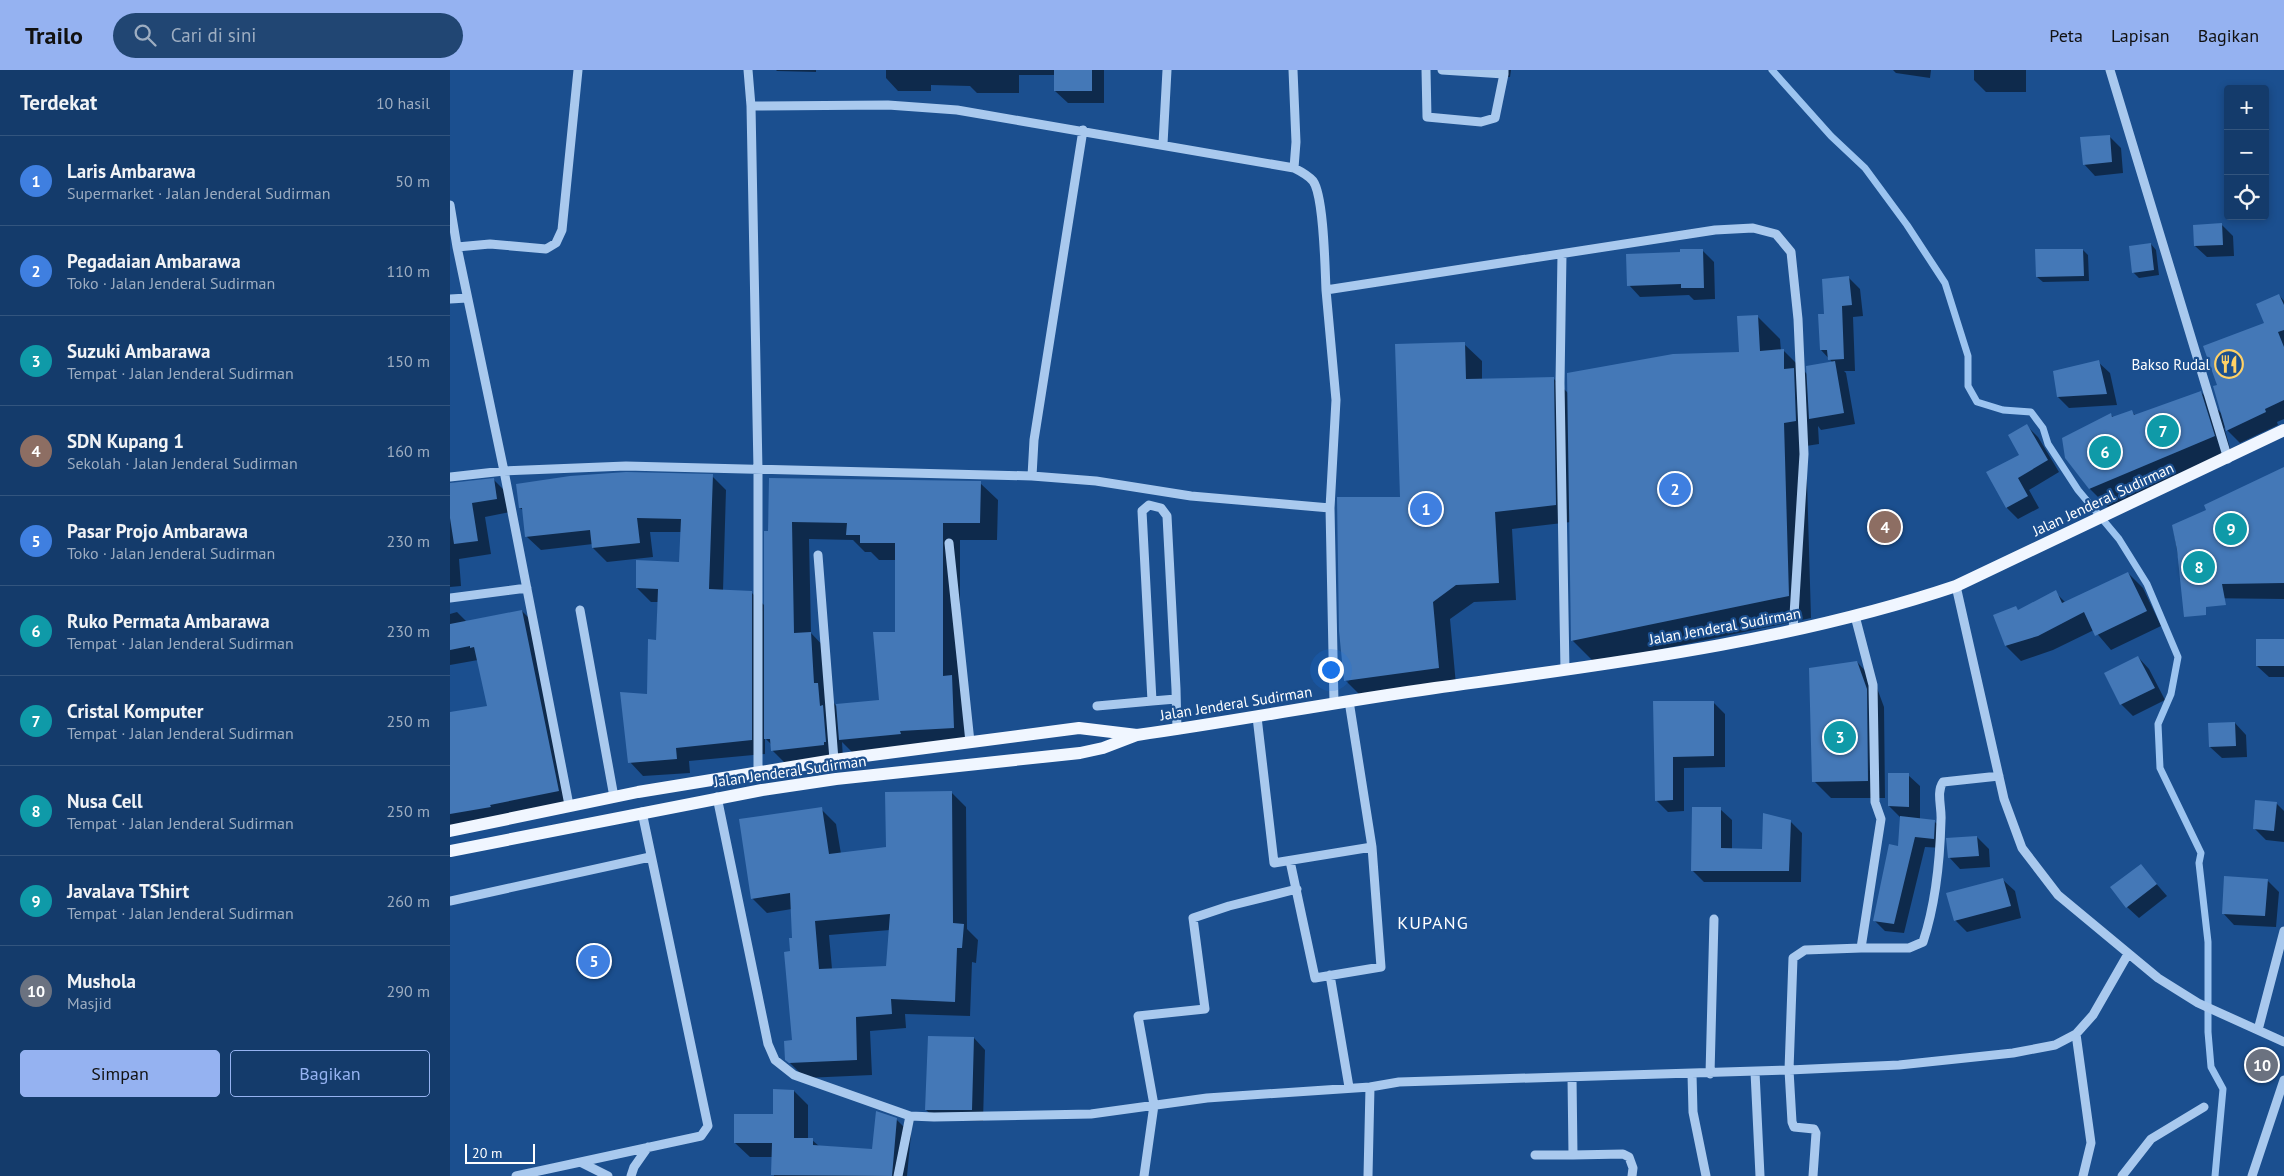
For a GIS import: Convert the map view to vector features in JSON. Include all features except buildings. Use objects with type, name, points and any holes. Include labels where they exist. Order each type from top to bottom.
[{"type":"main road","name":"Jalan Jenderal Sudirman","points":[[450,851],[717,797],[836,779],[1080,753],[1103,748],[1137,736],[1334,703],[1565,670],[1793,631],[1901,604],[1956,586],[2284,430]]},
{"type":"main road","name":"Jalan Jenderal Sudirman","points":[[450,831],[569,805],[758,771],[834,760],[1079,728],[1137,736]]},
{"type":"street","points":[[457,247],[490,244],[546,249],[556,243],[562,230],[578,70]]},
{"type":"street","points":[[748,70],[751,106],[758,470],[758,771]]},
{"type":"street","points":[[1163,144],[1167,70]]},
{"type":"street","points":[[1294,70],[1296,142],[1294,168]]},
{"type":"street","points":[[1426,70],[1428,117],[1481,122],[1495,118],[1504,72],[1442,70]]},
{"type":"street","points":[[2110,70],[2228,458]]},
{"type":"street","points":[[751,106],[922,107],[957,110],[1083,130],[1294,168],[1313,182],[1317,192],[1322,224],[1336,400],[1330,508],[1334,703]]},
{"type":"street","points":[[1032,476],[1034,440],[1083,130]]},
{"type":"street","points":[[450,205],[569,805]]},
{"type":"street","points":[[1326,290],[1715,230],[1754,228],[1776,234],[1791,252],[1798,319],[1804,454],[1793,631]]},
{"type":"street","points":[[1562,254],[1560,383],[1565,670]]},
{"type":"street","points":[[450,299],[468,298]]},
{"type":"street","points":[[450,477],[504,471],[626,466],[1032,476],[1096,481],[1191,496],[1330,508]]},
{"type":"street","points":[[1152,701],[1142,511],[1149,505],[1161,508],[1167,516],[1177,730]]},
{"type":"street","points":[[949,543],[970,742]]},
{"type":"street","points":[[818,554],[834,760]]},
{"type":"street","points":[[1956,586],[2004,799],[2022,848],[2058,895],[2158,978],[2198,1004],[2284,1042]]},
{"type":"street","points":[[450,598],[527,588]]},
{"type":"street","points":[[580,610],[614,797]]},
{"type":"street","points":[[1855,616],[1873,685],[1875,802],[1881,819],[1861,948]]},
{"type":"street","points":[[1097,706],[1176,699]]},
{"type":"street","points":[[1290,860],[1314,978],[1381,968],[1372,847],[1349,701]]},
{"type":"street","points":[[1257,717],[1274,863],[1372,847]]},
{"type":"street","points":[[1813,1176],[1816,1133],[1814,1129],[1794,1127],[1789,1070],[1792,958],[1805,950],[1909,948],[1922,942],[1930,919],[1942,820],[1940,787],[1943,782],[1999,776]]},
{"type":"street","points":[[717,797],[768,1044],[775,1060],[794,1075],[910,1116],[1091,1114],[1207,1098],[1370,1087],[1399,1082],[1755,1072],[1899,1065],[2013,1053],[2055,1045],[2076,1034],[2093,1015],[2128,954]]},
{"type":"street","points":[[516,1176],[701,1136],[708,1126],[642,812]]},
{"type":"street","points":[[450,900],[650,857]]},
{"type":"street","points":[[1144,1176],[1154,1105],[1138,1016],[1205,1008],[1194,918],[1229,906],[1297,889]]},
{"type":"street","points":[[1710,1074],[1714,919]]},
{"type":"street","points":[[2258,1030],[2284,931]]},
{"type":"street","points":[[1330,975],[1349,1087]]},
{"type":"street","points":[[2076,1034],[2091,1143],[2083,1176]]},
{"type":"street","points":[[1755,1072],[1760,1176]]},
{"type":"street","points":[[1692,1074],[1693,1112],[1706,1176]]},
{"type":"street","points":[[1572,1078],[1573,1154]]},
{"type":"street","points":[[2252,1176],[2284,1080]]},
{"type":"street","points":[[1368,1176],[1370,1087]]},
{"type":"street","points":[[2122,1176],[2151,1139],[2204,1106]]},
{"type":"street","points":[[898,1176],[910,1116]]},
{"type":"street","points":[[631,1176],[634,1167],[648,1147]]},
{"type":"street","points":[[1535,1155],[1623,1154],[1629,1157],[1633,1168],[1632,1176]]},
{"type":"street","points":[[582,1163],[608,1176]]},
{"type":"waterway","points":[[1772,70],[1831,136],[1865,168],[1907,225],[1945,283],[1968,356],[1968,386],[1977,402],[2003,410],[2031,412],[2043,428],[2048,444],[2078,490],[2119,539],[2147,584],[2178,657],[2171,694],[2158,724],[2160,768],[2201,853],[2199,863],[2208,942],[2208,1032],[2211,1067],[2223,1089],[2215,1176]]},
{"type":"place","name":"Bakso Rudal","points":[[2229,364]]},
{"type":"place","name":"Cristal Komputer","points":[[2163,431]]},
{"type":"place","name":"Ruko Permata Ambarawa","points":[[2105,452]]},
{"type":"place","name":"Pegadaian Ambarawa","points":[[1675,489]]},
{"type":"place","name":"Laris Ambarawa","points":[[1426,509]]},
{"type":"place","name":"SDN Kupang 1","points":[[1885,527]]},
{"type":"place","name":"Javalava TShirt","points":[[2231,529]]},
{"type":"place","name":"Nusa Cell","points":[[2199,567]]},
{"type":"place","name":"Suzuki Ambarawa","points":[[1840,737]]},
{"type":"place","name":"Pasar Projo Ambarawa","points":[[594,961]]},
{"type":"place","name":"Mushola","points":[[2262,1065]]},
{"type":"district","name":"KUPANG","points":[[1433,922]]}]
